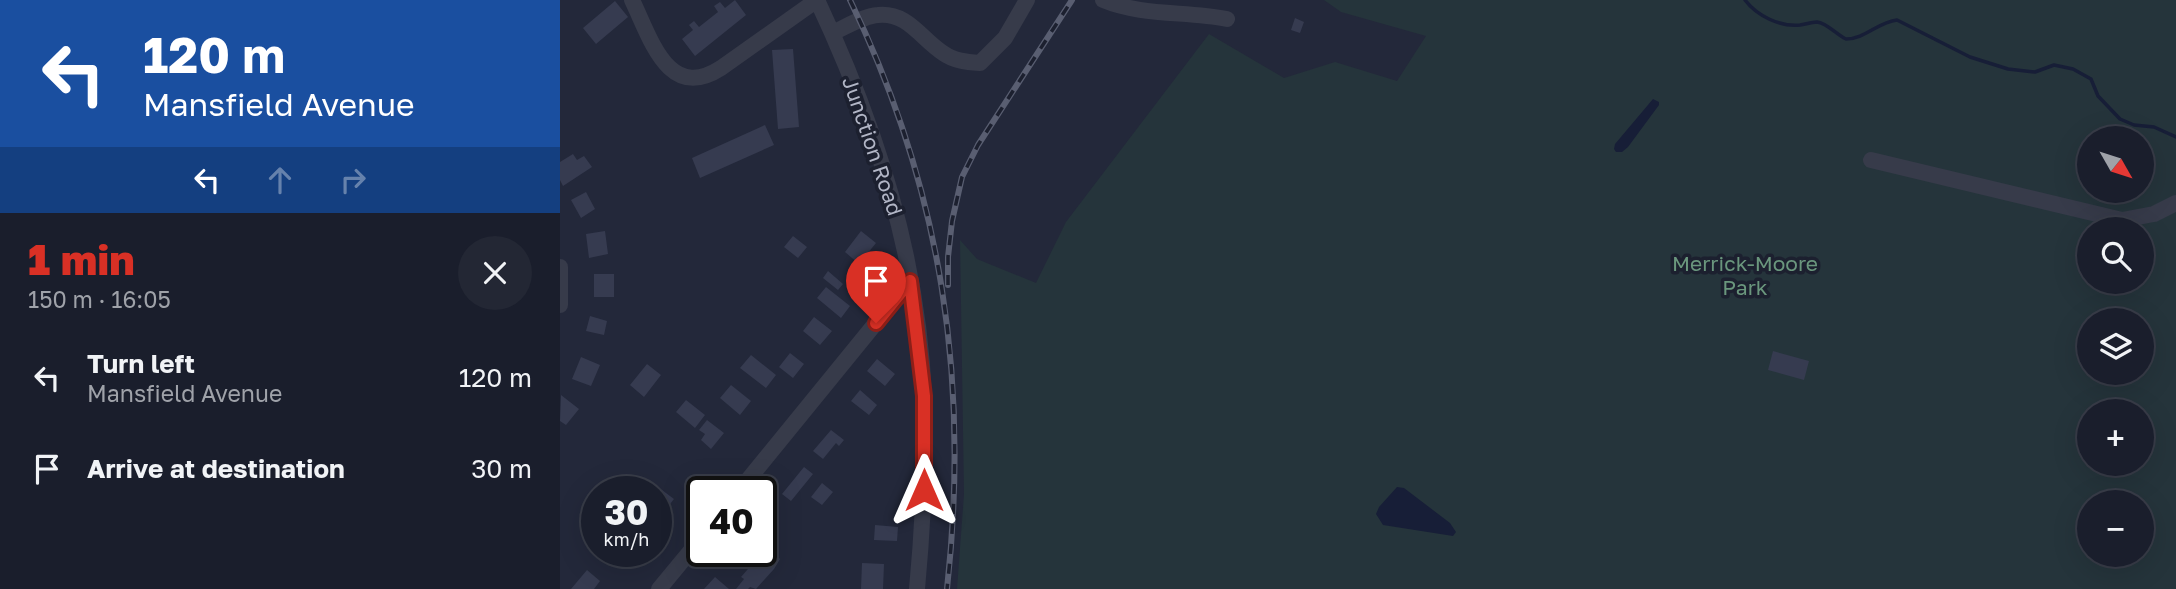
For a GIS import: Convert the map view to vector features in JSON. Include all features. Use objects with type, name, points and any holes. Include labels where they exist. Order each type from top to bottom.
[{"type":"street","points":[[632,0],[663,60],[672,71],[681,77],[697,79],[709,76],[817,0]]},
{"type":"street","name":"Junction Road","points":[[817,0],[864,109],[881,158],[894,203],[910,281],[924,396],[924,490],[917,589]]},
{"type":"street","points":[[832,33],[870,16],[890,15],[911,24],[950,58],[980,64],[1005,38],[1027,0]]},
{"type":"street","points":[[1103,0],[1122,8],[1197,13],[1227,19]]},
{"type":"street","points":[[1871,160],[2122,220],[2154,214],[2176,203]]},
{"type":"street","points":[[560,267],[560,305]]},
{"type":"street","points":[[751,476],[910,281]]},
{"type":"street","points":[[659,589],[686,556]]},
{"type":"green space","name":"Merrick-Moore Park","points":[[1324,0],[2176,0],[2176,589],[957,589],[964,494],[960,240],[977,259],[1036,283],[1066,222],[1209,34],[1284,78],[1335,62],[1397,81],[1426,36],[1341,12]]},
{"type":"water","points":[[1653,99],[1659,102],[1659,105],[1628,147],[1622,152],[1616,152],[1615,144]]},
{"type":"water","points":[[1397,487],[1404,488],[1450,523],[1456,532],[1453,536],[1383,525],[1376,514]]},
{"type":"building","points":[[735,0],[746,15],[695,56],[682,39],[693,30],[689,25],[694,21],[699,27],[718,12],[714,6],[720,2],[725,8]]},
{"type":"building","points":[[615,1],[628,17],[596,44],[583,28]]},
{"type":"building","points":[[1295,18],[1304,22],[1300,33],[1291,30]]},
{"type":"building","points":[[793,49],[799,127],[778,129],[772,50]]},
{"type":"building","points":[[765,125],[774,145],[700,178],[692,158]]},
{"type":"building","points":[[573,154],[577,160],[584,156],[592,167],[563,186],[560,180],[560,162]]},
{"type":"building","points":[[586,192],[595,209],[581,218],[571,200]]},
{"type":"building","points":[[605,231],[608,254],[589,258],[586,234]]},
{"type":"building","points":[[861,231],[876,243],[859,264],[845,252]]},
{"type":"building","points":[[793,236],[807,247],[798,258],[784,247]]},
{"type":"building","points":[[828,271],[843,284],[838,290],[823,278]]},
{"type":"building","points":[[594,274],[614,274],[614,297],[594,297]]},
{"type":"building","points":[[826,287],[850,306],[841,318],[817,298]]},
{"type":"building","points":[[590,316],[607,321],[604,335],[586,331]]},
{"type":"building","points":[[814,317],[832,331],[820,345],[803,331]]},
{"type":"building","points":[[1773,351],[1809,361],[1804,380],[1768,370]]},
{"type":"building","points":[[790,353],[804,364],[793,378],[779,367]]},
{"type":"building","points":[[751,355],[776,375],[766,388],[740,368]]},
{"type":"building","points":[[581,357],[600,365],[591,386],[572,379]]},
{"type":"building","points":[[877,359],[895,374],[885,386],[867,371]]},
{"type":"building","points":[[647,364],[661,375],[644,397],[630,385]]},
{"type":"building","points":[[731,385],[751,401],[740,415],[720,398]]},
{"type":"building","points":[[860,390],[877,405],[869,415],[851,401]]},
{"type":"building","points":[[561,395],[579,409],[566,425],[560,421]]},
{"type":"building","points":[[686,400],[705,415],[695,428],[676,412]]},
{"type":"building","points":[[707,420],[724,433],[711,449],[701,440],[705,434],[699,430]]},
{"type":"building","points":[[831,430],[844,440],[839,446],[836,443],[823,459],[813,451]]},
{"type":"building","points":[[804,467],[813,474],[791,501],[782,494]]},
{"type":"building","points":[[822,483],[833,492],[822,505],[811,497]]},
{"type":"building","points":[[875,525],[898,527],[897,541],[874,540]]},
{"type":"building","points":[[862,563],[884,564],[883,589],[861,589]]},
{"type":"building","points":[[750,567],[775,567],[756,589],[736,589],[744,579],[741,577]]},
{"type":"building","points":[[587,570],[600,581],[594,589],[571,589]]},
{"type":"building","points":[[715,577],[729,589],[704,589]]},
{"type":"waterway","points":[[1745,0],[1756,11],[1777,22],[1792,25],[1821,23],[1846,39],[1897,20],[1970,57],[2008,69],[2035,72],[2054,65],[2073,69],[2091,79],[2098,96],[2120,119],[2134,125],[2154,127],[2176,137]]},
{"type":"railway","points":[[850,0],[882,71],[907,143],[927,215],[942,287],[951,361],[954,436],[953,511],[947,589]]},
{"type":"railway","points":[[948,285],[952,221],[962,177],[978,145],[1072,0]]},
{"type":"route","points":[[876,323],[910,281],[924,396],[924,490]]}]
